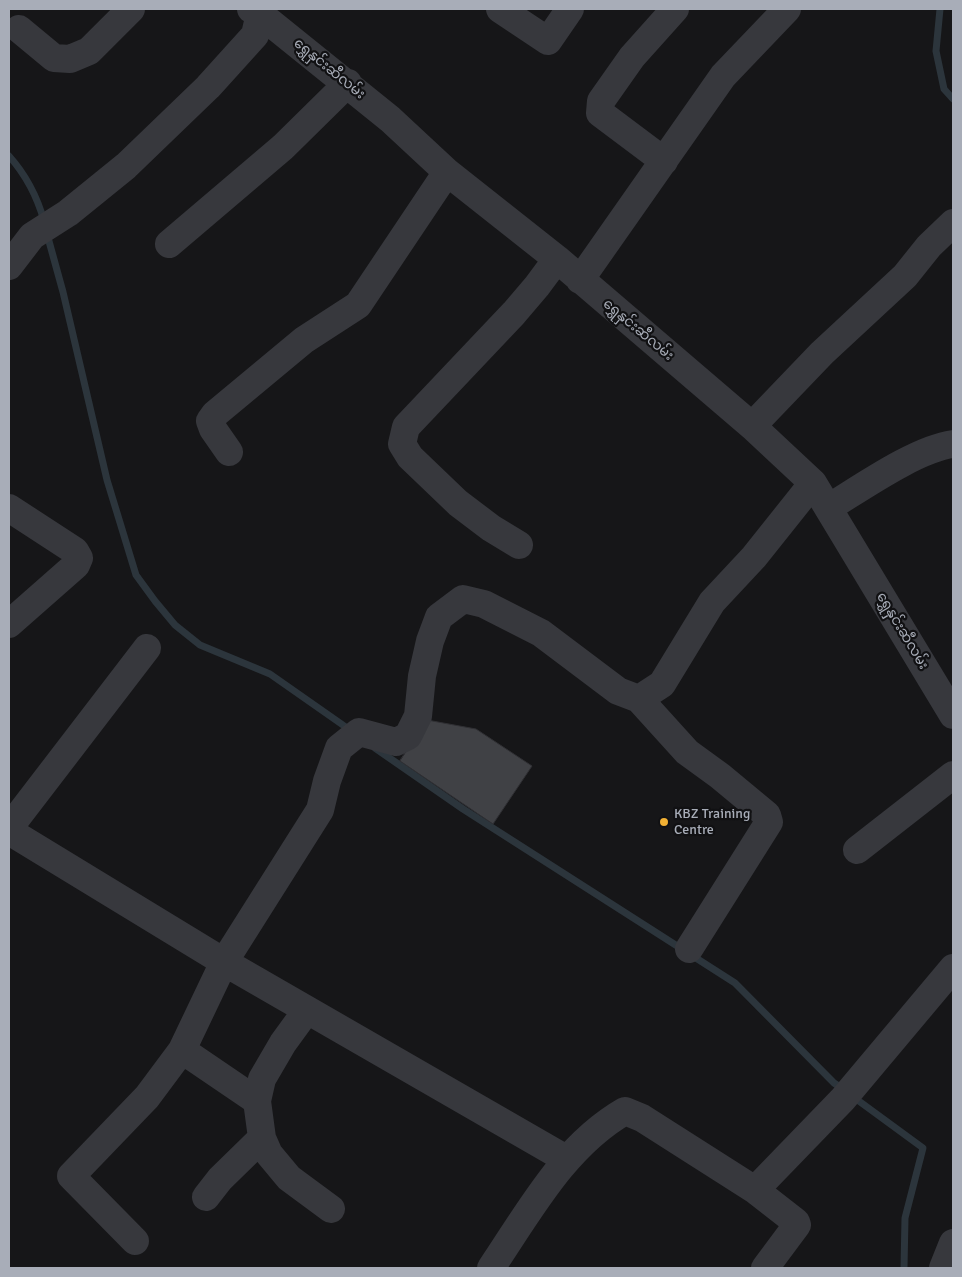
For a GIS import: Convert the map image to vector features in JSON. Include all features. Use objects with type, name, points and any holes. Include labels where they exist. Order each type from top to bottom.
[{"type":"street","points":[[19,29],[54,58],[70,59],[89,51],[131,9]]},
{"type":"street","points":[[500,9],[548,41],[570,9]]},
{"type":"street","points":[[664,160],[600,113],[601,101],[632,57],[675,9]]},
{"type":"street","points":[[580,280],[723,76],[787,9]]},
{"type":"street","points":[[9,266],[32,236],[68,213],[126,166],[208,87],[255,35],[258,11]]},
{"type":"street","name":"ရွှေနှင်းဆီလမ်း","points":[[258,11],[348,83],[447,172],[557,259],[752,426],[813,483],[953,715]]},
{"type":"street","points":[[169,244],[284,147],[348,83]]},
{"type":"street","points":[[229,452],[212,429],[210,421],[215,414],[304,340],[358,305],[447,172]]},
{"type":"street","points":[[752,426],[822,353],[905,276],[929,246],[953,223]]},
{"type":"street","points":[[518,545],[491,528],[458,503],[410,457],[402,444],[406,427],[514,313],[557,259]]},
{"type":"street","points":[[828,508],[894,468],[931,450],[953,444]]},
{"type":"street","points":[[639,699],[662,684],[712,602],[754,557],[813,483]]},
{"type":"street","points":[[9,508],[75,551],[79,558],[76,565],[9,624]]},
{"type":"street","points":[[135,1241],[71,1176],[147,1097],[182,1050],[224,962],[320,810],[327,781],[339,748],[354,736],[396,742],[408,736],[418,716],[422,676],[430,641],[439,617],[463,599],[484,604],[541,633],[618,690],[639,699],[686,752],[720,776],[767,815],[769,822],[689,949]]},
{"type":"street","points":[[147,648],[9,829],[224,962],[566,1159]]},
{"type":"street","points":[[857,850],[953,775]]},
{"type":"street","points":[[755,1190],[850,1091],[953,968]]},
{"type":"street","points":[[307,1010],[262,1079],[257,1101],[262,1138],[269,1154],[289,1178],[332,1209]]},
{"type":"street","points":[[182,1050],[257,1101]]},
{"type":"street","points":[[491,1268],[566,1159],[610,1120],[624,1112],[642,1118],[755,1190],[796,1222],[797,1225],[765,1268]]},
{"type":"street","points":[[206,1196],[220,1179],[262,1138]]},
{"type":"street","points":[[943,1268],[953,1243]]},
{"type":"building","points":[[427,720],[476,729],[532,766],[493,824],[400,761]]},
{"type":"waterway","points":[[940,9],[936,51],[944,89],[953,99]]},
{"type":"waterway","points":[[9,156],[30,186],[44,221]]},
{"type":"waterway","points":[[47,234],[63,292],[107,480],[136,575],[175,625],[200,645],[270,674],[350,730]]},
{"type":"waterway","points":[[375,748],[463,809],[735,983],[834,1083],[843,1089]]},
{"type":"waterway","points":[[852,1096],[923,1148],[905,1218],[904,1268]]},
{"type":"place","name":"KBZ Training Centre","points":[[664,822]]}]
